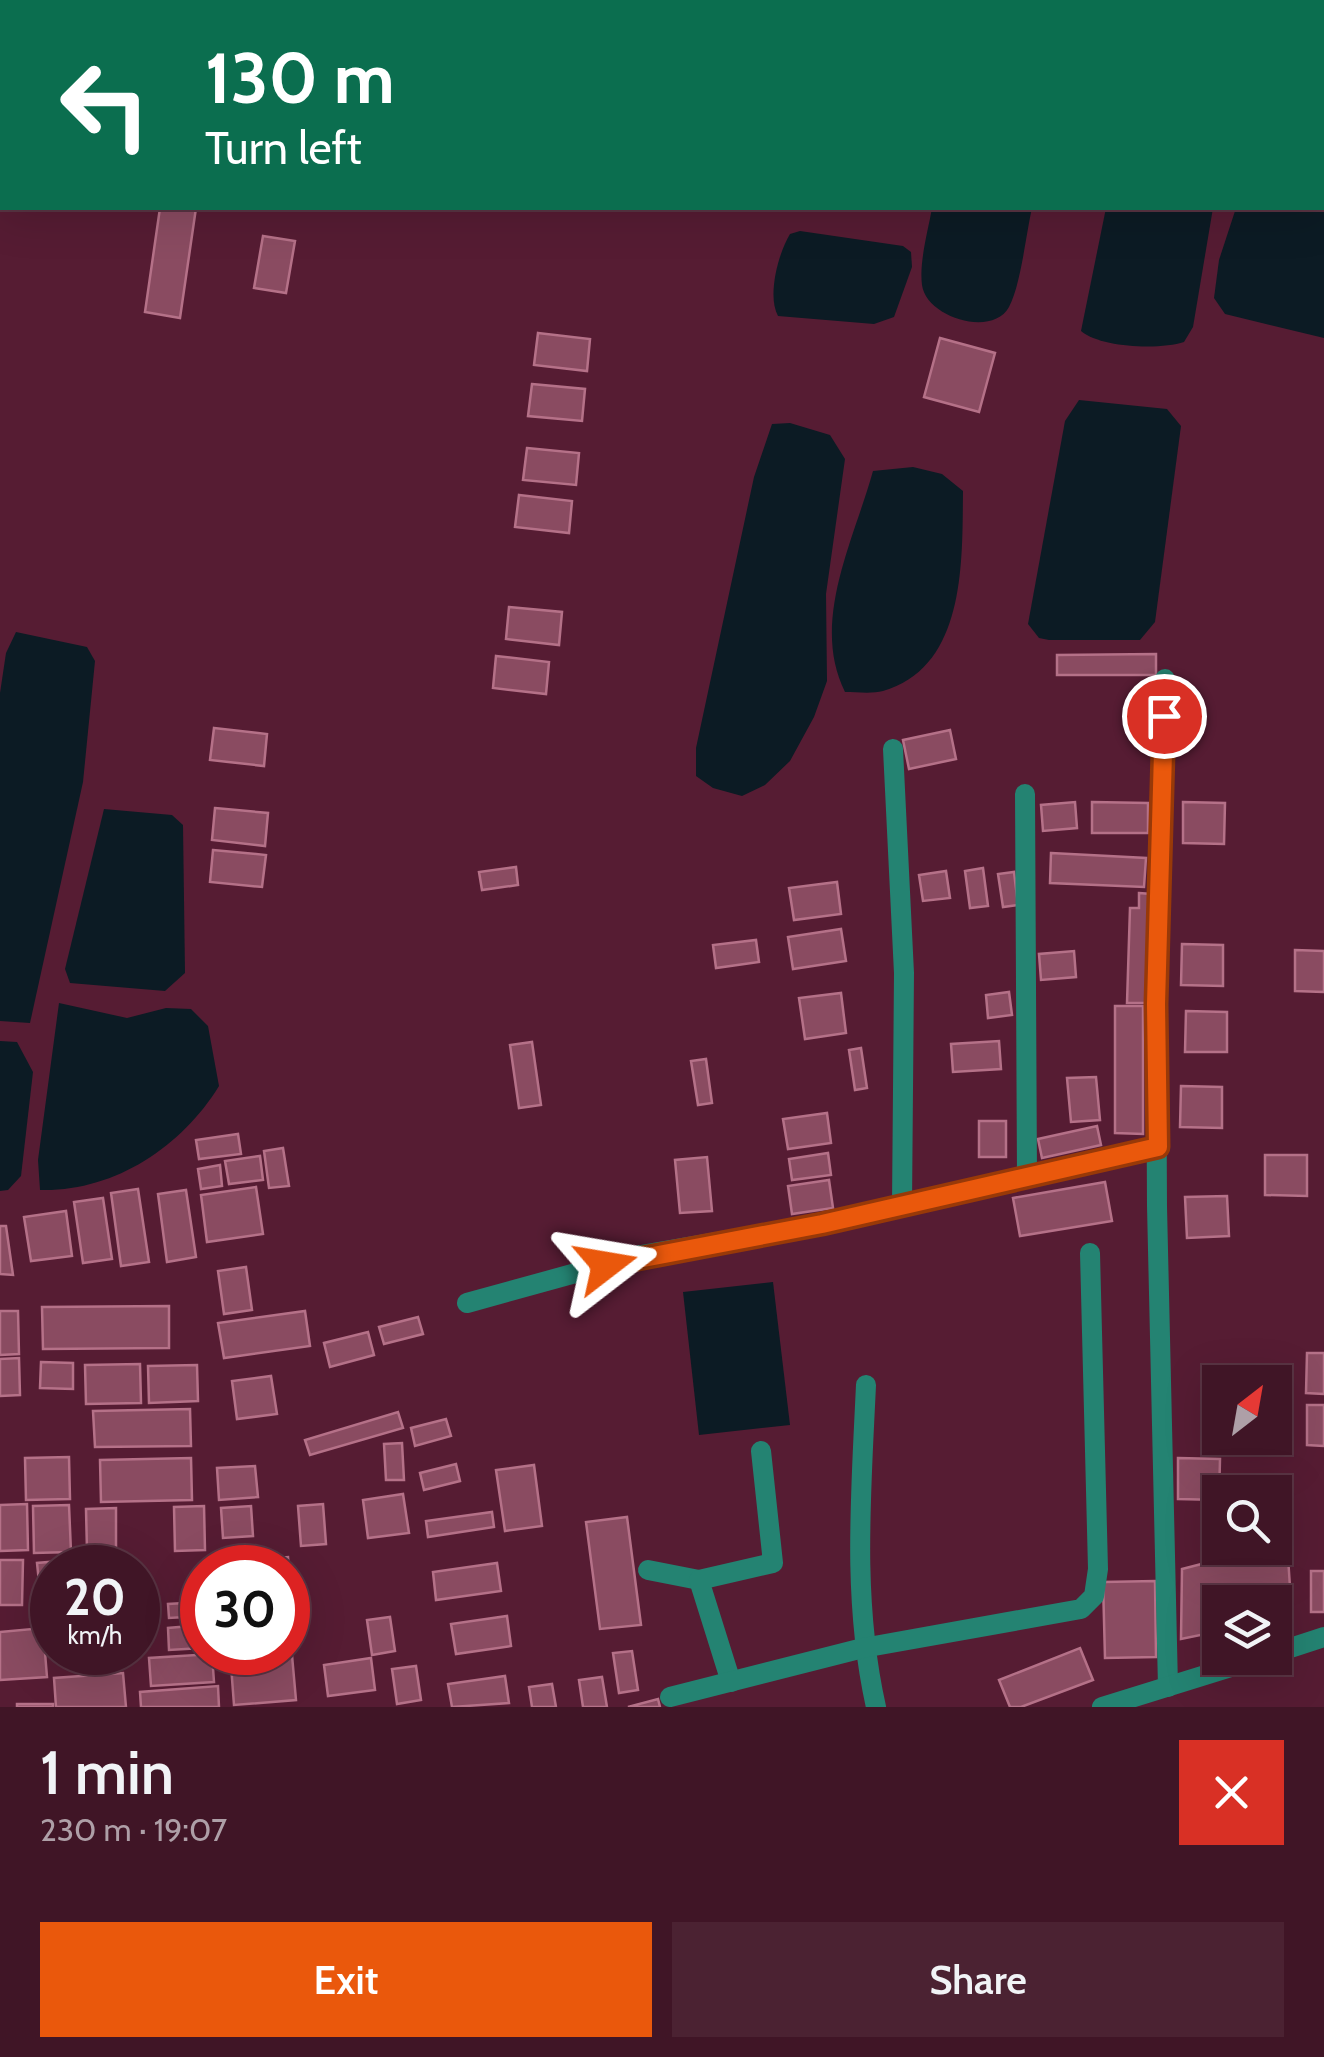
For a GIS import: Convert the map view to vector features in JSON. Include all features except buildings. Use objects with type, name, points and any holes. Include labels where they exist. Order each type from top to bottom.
[{"type":"street","points":[[1165,680],[1156,1004],[1168,1686]]},
{"type":"street","points":[[893,749],[904,973],[902,1206]]},
{"type":"street","points":[[1025,794],[1027,1176]]},
{"type":"street","points":[[466,1304],[641,1255],[902,1206],[1158,1147]]},
{"type":"street","points":[[670,1696],[701,1698],[731,1682],[863,1648],[1081,1610],[1094,1596],[1098,1569],[1090,1253]]},
{"type":"street","points":[[866,1385],[858,1542],[863,1648],[876,1707]]},
{"type":"street","points":[[648,1570],[699,1580],[772,1563],[761,1451]]},
{"type":"street","points":[[699,1580],[731,1682]]},
{"type":"street","points":[[1292,1648],[1324,1638]]},
{"type":"street","points":[[1102,1707],[1204,1675]]},
{"type":"water","points":[[932,210],[1032,210],[1009,307],[989,321],[961,320],[935,306],[926,296],[922,285]]},
{"type":"water","points":[[1106,210],[1213,210],[1193,327],[1184,342],[1131,346],[1102,341],[1081,331]]},
{"type":"water","points":[[1235,210],[1324,210],[1324,338],[1225,314],[1214,298],[1219,260]]},
{"type":"water","points":[[800,231],[903,246],[911,252],[912,267],[894,317],[874,324],[778,316],[774,287],[778,263],[790,234]]},
{"type":"water","points":[[1079,400],[1167,409],[1181,426],[1155,622],[1140,640],[1049,640],[1039,638],[1028,624],[1065,421]]},
{"type":"water","points":[[790,423],[830,435],[845,459],[826,594],[827,681],[814,717],[790,761],[765,785],[742,796],[713,788],[696,776],[696,748],[754,477],[772,424]]},
{"type":"water","points":[[913,467],[942,474],[963,491],[962,548],[954,608],[931,659],[911,678],[883,691],[845,692],[835,665],[832,638],[833,610],[847,553],[873,471]]},
{"type":"water","points":[[16,632],[87,647],[95,661],[83,782],[30,1023],[0,1021],[0,693],[6,653]]},
{"type":"water","points":[[104,809],[172,815],[183,825],[185,973],[165,991],[70,983],[65,969]]},
{"type":"water","points":[[59,1003],[127,1018],[166,1008],[191,1009],[208,1026],[219,1086],[185,1129],[143,1162],[93,1183],[40,1190],[38,1160]]},
{"type":"water","points":[[0,1041],[17,1042],[33,1072],[21,1176],[8,1190],[0,1191]]},
{"type":"water","points":[[773,1282],[790,1425],[699,1435],[683,1292]]},
{"type":"route","points":[[606,1265],[641,1255],[822,1224],[1158,1147],[1156,1004],[1164,716]]}]
